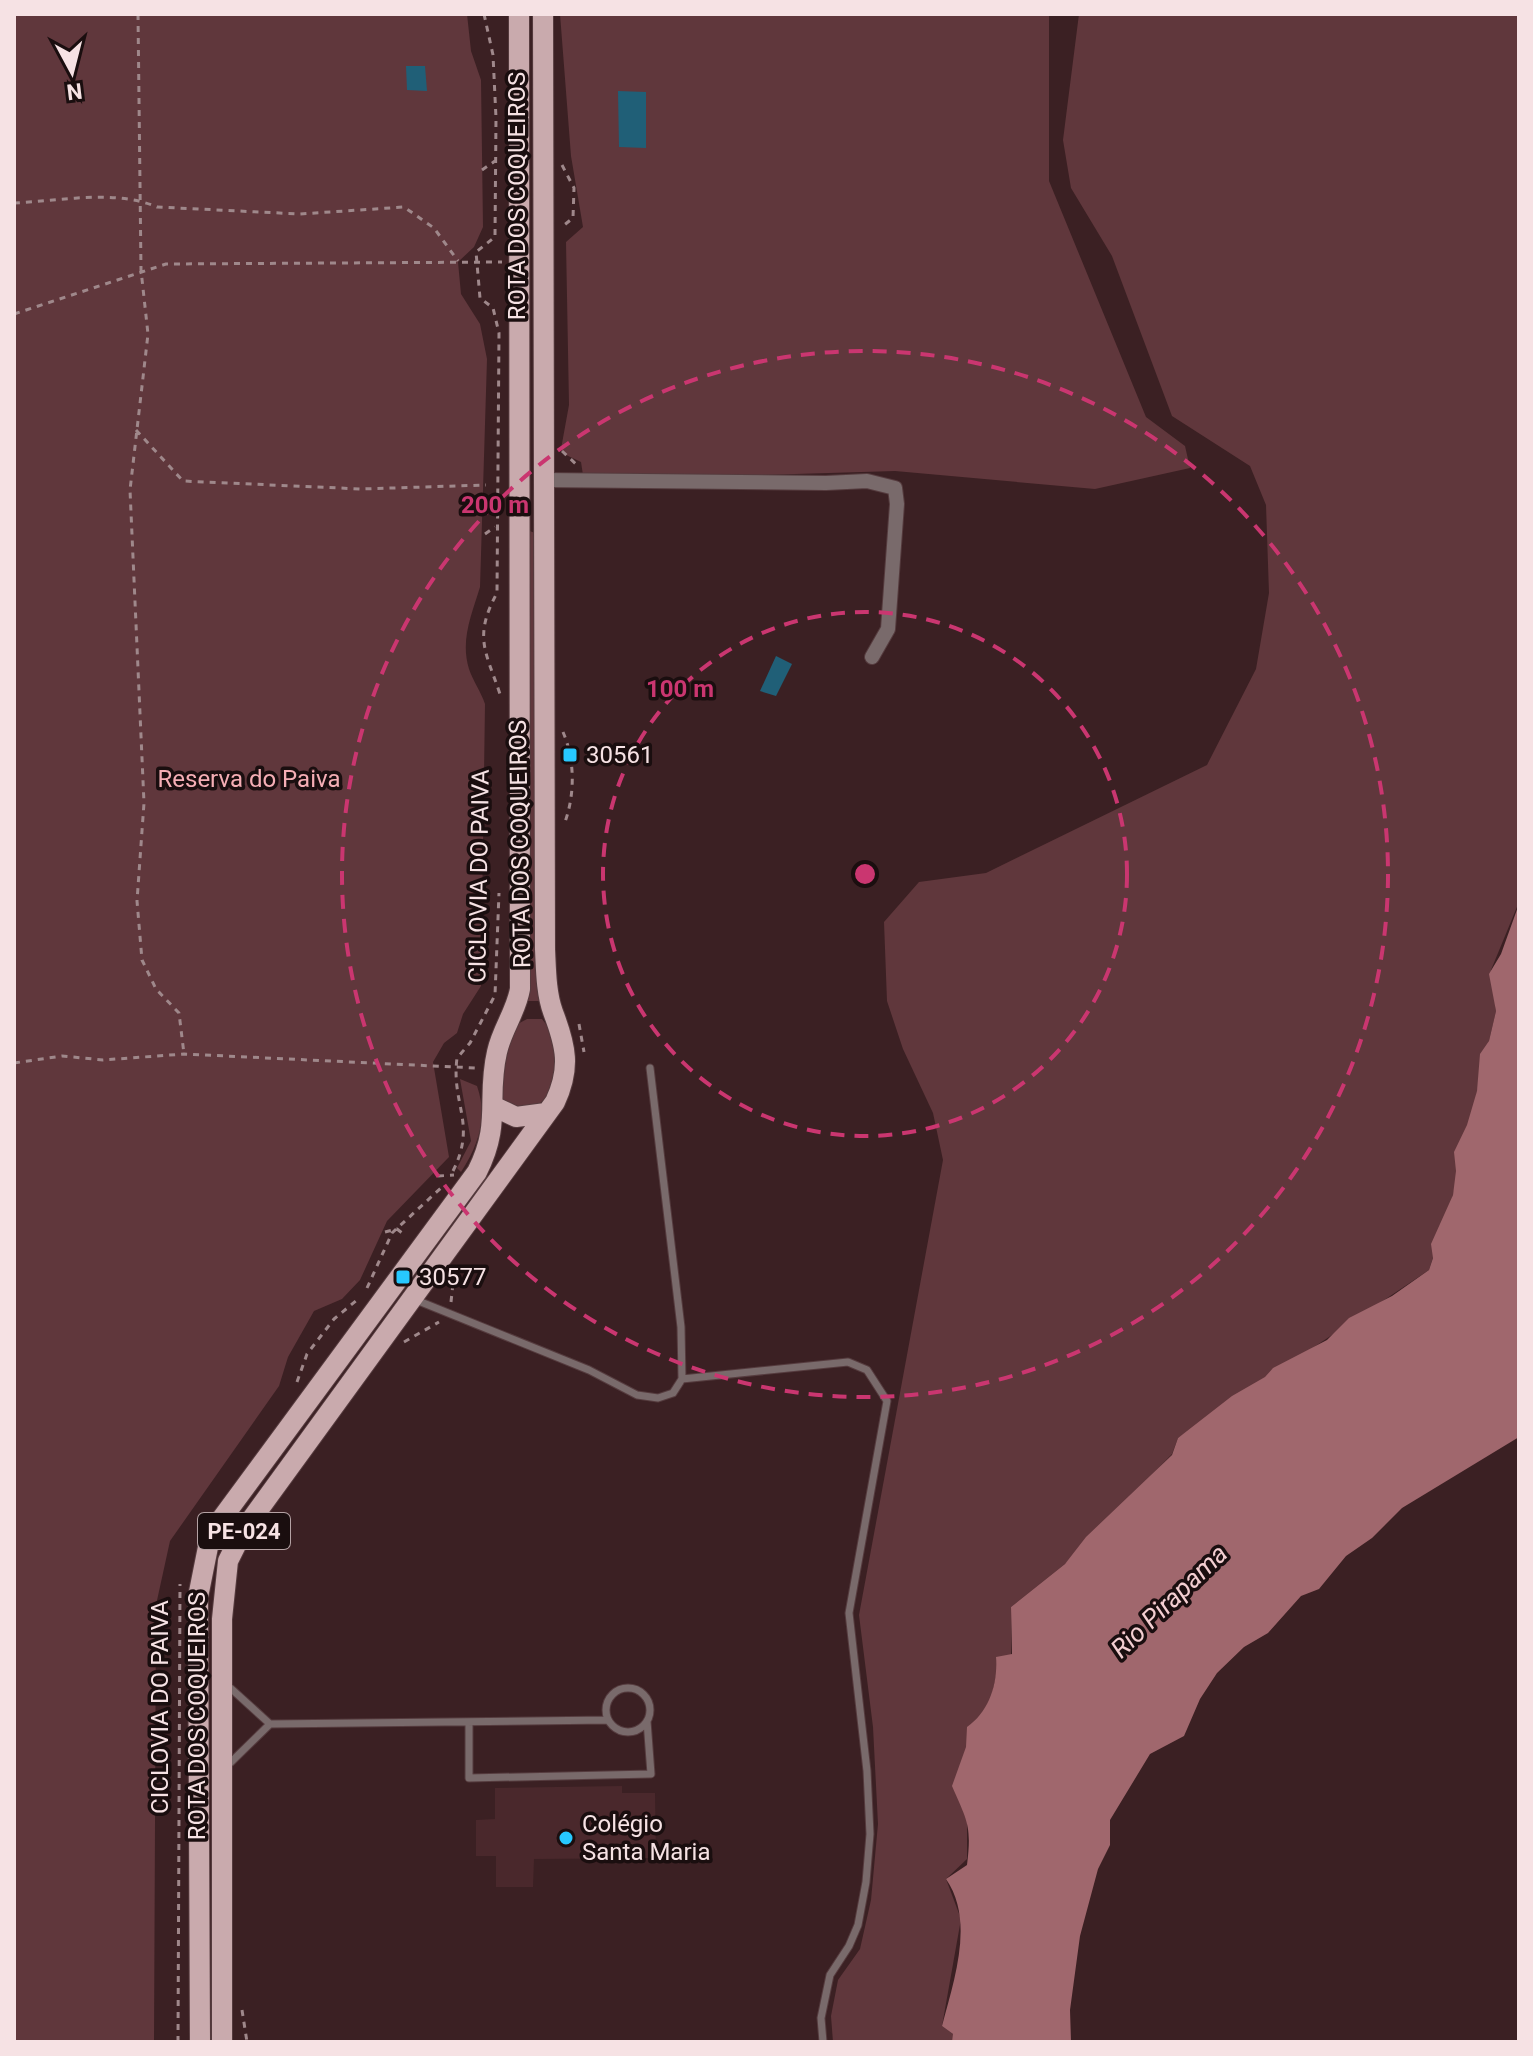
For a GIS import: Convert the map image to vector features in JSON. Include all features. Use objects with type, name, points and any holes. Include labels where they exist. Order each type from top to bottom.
[{"type":"main road","name":"ROTA DOS COQUEIROS","points":[[200,2042],[198,1597],[208,1547],[220,1521],[477,1172],[487,1152],[495,1107],[495,1068],[506,1023],[516,1011],[522,964],[519,14]]},
{"type":"main road","name":"ROTA DOS COQUEIROS","points":[[222,2042],[221,1680],[223,1588],[228,1561],[243,1531],[414,1299],[565,1082],[568,1021],[547,982],[545,949],[543,14]]},
{"type":"main road","points":[[506,1023],[533,1013],[568,1021]]},
{"type":"main road","points":[[495,1107],[516,1117],[546,1113]]},
{"type":"street","points":[[544,480],[867,481],[895,488],[897,504],[888,629],[872,657]]},
{"type":"lane","points":[[414,1299],[589,1370],[637,1395],[658,1398],[673,1393],[682,1379],[681,1327],[650,1068]]},
{"type":"lane","points":[[682,1379],[848,1362],[867,1370],[887,1401],[849,1613],[866,1755],[870,1834],[866,1882],[858,1925],[849,1946],[830,1975],[821,2018],[823,2042]]},
{"type":"lane","points":[[221,1680],[270,1724],[608,1720],[624,1731],[637,1730],[647,1721]]},
{"type":"lane","points":[[469,1722],[469,1778],[651,1774],[648,1701],[632,1688],[613,1694],[606,1706],[608,1720]]},
{"type":"lane","points":[[222,1771],[270,1724]]},
{"type":"path","points":[[138,14],[141,270],[148,334],[130,490],[144,803],[137,901],[142,960],[156,989],[179,1013],[184,1054]]},
{"type":"path","points":[[484,14],[493,55],[498,204],[495,237],[476,252],[475,262],[480,298],[493,308],[499,333],[497,593],[484,617],[485,651],[490,673],[500,691],[500,702]]},
{"type":"path","points":[[559,159],[574,188],[573,218],[561,227]]},
{"type":"path","points":[[14,203],[141,200],[157,207],[300,214],[404,207],[434,228],[458,261]]},
{"type":"path","points":[[14,314],[166,264],[522,262]]},
{"type":"path","points":[[136,430],[183,481],[361,489],[486,485]]},
{"type":"path","points":[[561,449],[579,466],[580,480]]},
{"type":"path","points":[[560,722],[569,746],[572,789],[572,804],[563,825]]},
{"type":"path","name":"CICLOVIA DO PAIVA","points":[[456,1067],[457,1058],[470,1043],[495,995],[500,881]]},
{"type":"path","points":[[568,1021],[584,1056]]},
{"type":"path","points":[[14,1063],[62,1056],[103,1060],[184,1054],[495,1068]]},
{"type":"path","points":[[295,1387],[307,1354],[334,1319],[353,1306],[367,1287],[397,1229],[442,1186],[464,1148],[466,1131],[459,1110],[456,1067]]},
{"type":"path","points":[[385,1232],[397,1229],[422,1247]]},
{"type":"path","points":[[396,1346],[433,1327],[447,1313],[454,1271]]},
{"type":"path","name":"CICLOVIA DO PAIVA","points":[[178,2042],[177,1592],[181,1578]]},
{"type":"path","points":[[239,2002],[247,2042]]},
{"type":"shaded area","name":"Colégio Santa Maria","points":[[622,1786],[622,1793],[655,1793],[656,1858],[534,1859],[533,1887],[496,1887],[496,1856],[476,1856],[476,1820],[495,1819],[495,1788]]},
{"type":"green space","name":"Reserva do Paiva","points":[[14,14],[467,14],[471,51],[481,80],[483,227],[474,247],[458,262],[461,294],[480,324],[487,359],[480,587],[468,627],[466,648],[469,669],[485,704],[481,986],[463,1014],[457,1033],[444,1043],[433,1062],[449,1157],[387,1221],[360,1280],[342,1299],[314,1311],[288,1357],[279,1386],[170,1541],[156,1605],[154,2042],[14,2042]]},
{"type":"green space","points":[[560,14],[1049,14],[1049,181],[1146,417],[1185,446],[1190,468],[1095,489],[895,471],[594,480],[583,475],[581,462],[564,454],[561,449],[569,405],[566,242],[583,227],[571,156]]},
{"type":"green space","points":[[1079,14],[1519,14],[1519,902],[1491,970],[1496,1011],[1453,1195],[1429,1270],[1178,1438],[1172,1454],[1065,1564],[1011,1607],[1011,1655],[996,1658],[997,1671],[967,1814],[967,1859],[946,1879],[961,1919],[942,2026],[953,2034],[953,2042],[833,2042],[831,2016],[838,1980],[860,1949],[871,1900],[878,1824],[873,1727],[859,1615],[943,1160],[933,1113],[903,1049],[887,1001],[884,922],[919,882],[986,873],[1207,765],[1256,669],[1269,593],[1266,505],[1250,466],[1172,416],[1112,256],[1071,188],[1063,140]]},
{"type":"green space","points":[[527,530],[535,533],[535,926],[541,1001],[523,1001]]},
{"type":"green space","points":[[527,1019],[542,1019],[558,1040],[555,1089],[534,1109],[513,1109],[503,1102],[499,1087],[512,1027]]},
{"type":"green space","points":[[460,1079],[477,1086],[482,1109],[477,1141],[461,1172],[457,1168],[471,1141]]},
{"type":"water","name":"Rio Pirapama","points":[[1519,904],[1519,1437],[1402,1508],[1372,1538],[1346,1556],[1319,1589],[1301,1596],[1268,1633],[1244,1647],[1217,1673],[1200,1699],[1184,1736],[1150,1754],[1110,1820],[1110,1845],[1098,1869],[1080,1936],[1070,2010],[1071,2042],[952,2042],[953,2034],[942,2026],[956,1970],[961,1932],[955,1895],[946,1879],[967,1865],[969,1841],[965,1816],[952,1786],[966,1747],[967,1727],[981,1714],[990,1696],[996,1657],[1012,1654],[1011,1607],[1065,1564],[1086,1537],[1172,1455],[1178,1438],[1232,1396],[1265,1377],[1273,1368],[1327,1340],[1349,1318],[1392,1296],[1429,1270],[1433,1258],[1431,1244],[1453,1195],[1456,1171],[1454,1152],[1467,1125],[1477,1091],[1480,1054],[1489,1041],[1496,1011],[1489,974],[1501,954]]},
{"type":"building","points":[[406,66],[425,66],[427,91],[407,90]]},
{"type":"building","points":[[618,91],[646,92],[646,148],[619,147]]},
{"type":"building","points":[[776,656],[792,664],[776,696],[760,691]]},
{"type":"place","name":"30561","points":[[570,755]]},
{"type":"place","name":"30577","points":[[403,1277]]},
{"type":"place","name":"Colégio Santa Maria","points":[[566,1838]]}]
